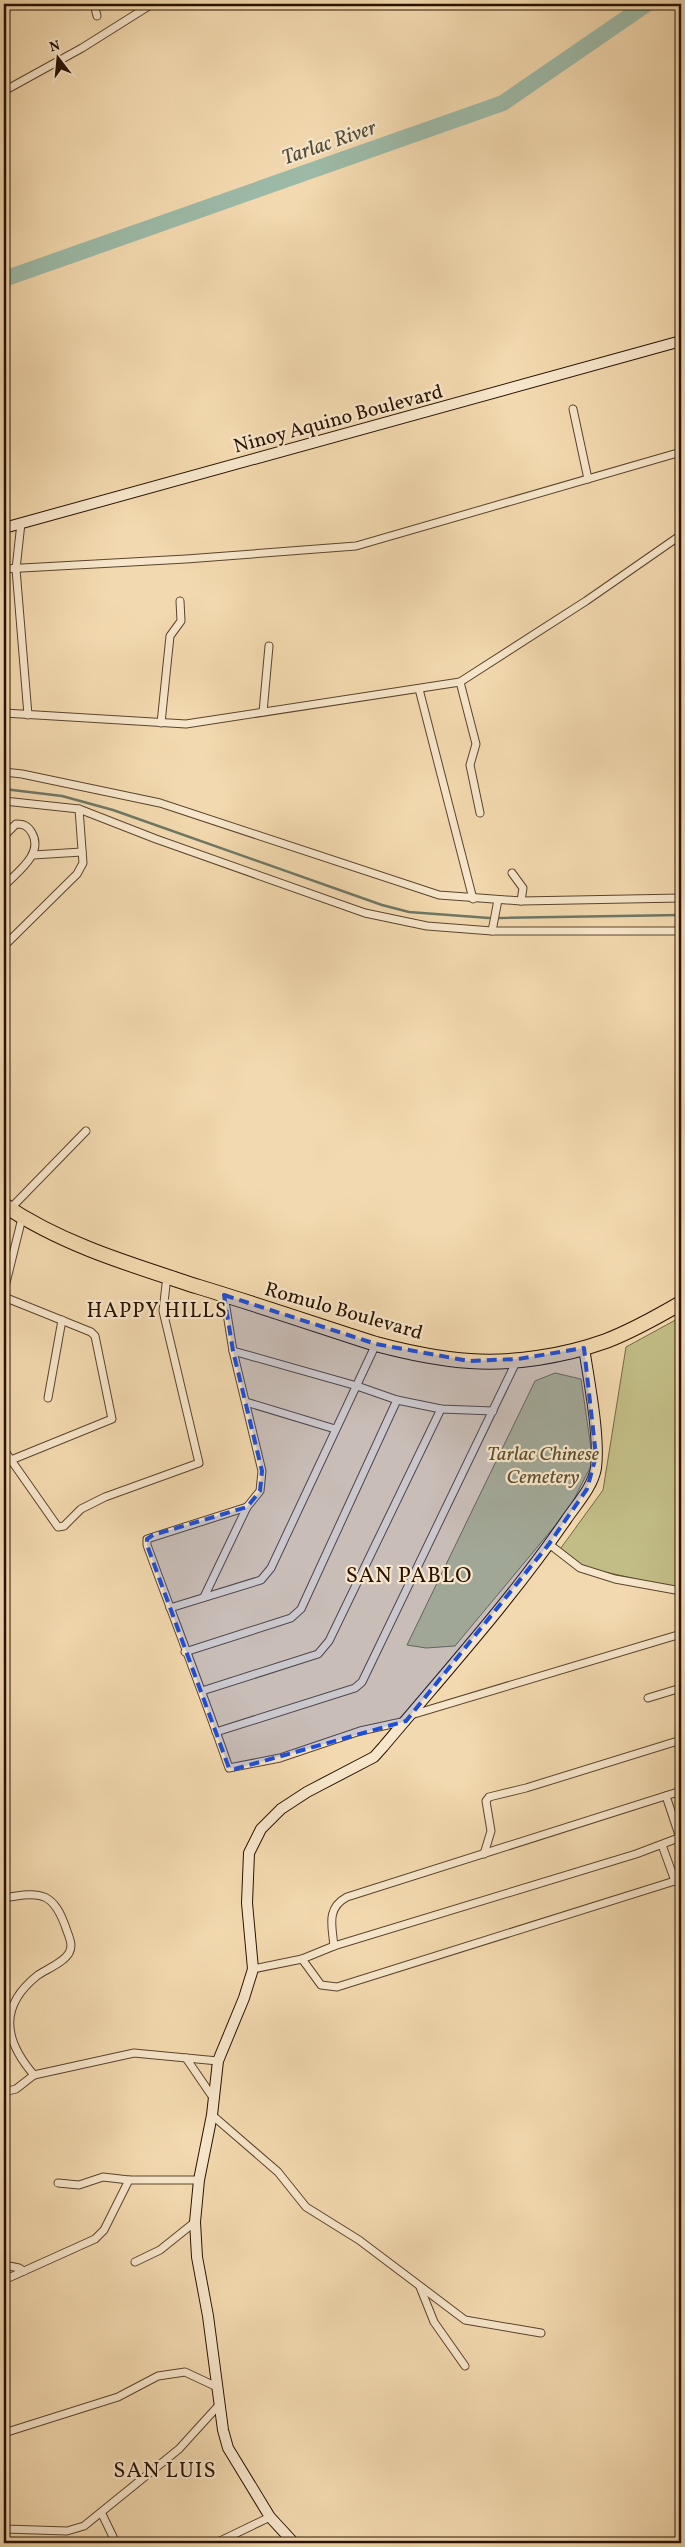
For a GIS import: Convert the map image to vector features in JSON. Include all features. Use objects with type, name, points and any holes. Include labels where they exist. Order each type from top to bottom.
[{"type":"highway","name":"Romulo Boulevard","points":[[7,1207],[22,1218],[68,1241],[167,1276],[376,1344],[406,1352],[469,1361],[518,1359],[584,1348],[641,1326],[681,1303]]},
{"type":"street","points":[[94,4],[97,16]]},
{"type":"street","points":[[4,91],[82,48],[152,4]]},
{"type":"street","name":"Ninoy Aquino Boulevard","points":[[4,528],[681,342]]},
{"type":"street","points":[[573,409],[588,479]]},
{"type":"street","points":[[4,569],[186,559],[356,546],[681,452]]},
{"type":"street","points":[[21,523],[16,569],[28,715]]},
{"type":"street","points":[[4,713],[186,724],[460,682],[586,601],[681,535]]},
{"type":"street","points":[[161,723],[170,636],[181,621],[180,601]]},
{"type":"street","points":[[263,712],[269,646]]},
{"type":"street","points":[[460,682],[476,744],[470,765],[480,813]]},
{"type":"street","points":[[419,689],[473,899]]},
{"type":"street","points":[[4,772],[22,774],[160,804],[439,895],[473,899],[521,901],[681,898]]},
{"type":"street","points":[[4,801],[79,809],[156,839],[365,913],[428,926],[492,931],[681,931]]},
{"type":"street","points":[[4,946],[77,874],[83,863],[79,809]]},
{"type":"street","points":[[4,836],[16,824],[23,824],[29,828],[35,839],[33,855],[4,886]]},
{"type":"street","points":[[33,855],[82,852]]},
{"type":"street","points":[[512,873],[523,888],[521,901]]},
{"type":"street","points":[[492,931],[498,900]]},
{"type":"street","points":[[7,1207],[86,1131]]},
{"type":"street","points":[[4,1291],[22,1218]]},
{"type":"street","points":[[4,1450],[58,1527],[64,1526],[81,1509],[105,1497],[199,1463],[162,1311],[167,1276]]},
{"type":"street","points":[[204,1597],[247,1507],[260,1491],[262,1471],[233,1351],[224,1295]]},
{"type":"street","points":[[4,1297],[91,1332],[95,1336],[112,1419],[11,1460]]},
{"type":"street","points":[[48,1398],[62,1320]]},
{"type":"street","points":[[170,1608],[261,1580],[271,1568],[376,1344]]},
{"type":"street","points":[[294,2543],[270,2517],[228,2448],[219,2405],[208,2316],[197,2257],[195,2222],[199,2180],[212,2115],[218,2061],[244,1998],[253,1969],[246,1902],[249,1852],[261,1829],[281,1809],[307,1792],[374,1757],[408,1718],[549,1544],[587,1489],[596,1470],[593,1411],[584,1348]]},
{"type":"street","points":[[233,1351],[357,1386],[397,1400],[441,1409],[492,1410]]},
{"type":"street","points":[[216,1732],[355,1688],[362,1682],[518,1359]]},
{"type":"street","points":[[185,1652],[291,1618],[301,1609],[397,1400]]},
{"type":"street","points":[[246,1402],[335,1429]]},
{"type":"street","points":[[202,1690],[318,1654],[329,1641],[441,1409]]},
{"type":"street","points":[[247,1507],[147,1539],[146,1545],[230,1768],[235,1769],[280,1758],[360,1731],[681,1634]]},
{"type":"street","points":[[549,1544],[580,1568],[616,1579],[681,1591]]},
{"type":"street","points":[[648,1698],[681,1688]]},
{"type":"street","points":[[484,1854],[491,1830],[486,1800],[489,1797],[681,1740]]},
{"type":"street","points":[[334,1946],[331,1914],[338,1901],[681,1792]]},
{"type":"street","points":[[253,1969],[302,1959],[334,1946],[662,1845],[681,1837],[666,1796]]},
{"type":"street","points":[[302,1959],[321,1985],[337,1987],[678,1880],[662,1845]]},
{"type":"street","points":[[4,1898],[31,1893],[46,1897],[60,1910],[72,1944],[69,1953],[63,1959],[19,1986],[8,2004],[4,2028],[15,2053],[34,2076]]},
{"type":"street","points":[[4,2092],[16,2089],[34,2076],[134,2053],[218,2061]]},
{"type":"street","points":[[186,2058],[214,2099]]},
{"type":"street","points":[[212,2115],[278,2172],[306,2207],[359,2240],[444,2302],[465,2320],[541,2333]]},
{"type":"street","points":[[58,2183],[80,2185],[103,2177],[129,2180],[199,2180]]},
{"type":"street","points":[[4,2280],[95,2239],[104,2230],[129,2180]]},
{"type":"street","points":[[135,2262],[160,2250],[195,2222]]},
{"type":"street","points":[[4,2265],[24,2271]]},
{"type":"street","points":[[420,2286],[434,2322],[465,2366]]},
{"type":"street","points":[[4,2434],[118,2398],[158,2376],[185,2372],[217,2387]]},
{"type":"street","points":[[4,2529],[68,2531],[84,2526],[102,2514],[179,2449],[219,2405]]},
{"type":"street","points":[[102,2514],[116,2543]]},
{"type":"street","points":[[216,2543],[270,2517]]},
{"type":"highlighted area","points":[[224,1295],[376,1344],[469,1361],[518,1359],[584,1348],[596,1456],[587,1489],[549,1544],[406,1721],[235,1769],[229,1768],[147,1545],[147,1539],[153,1535],[247,1507],[260,1491],[262,1471],[233,1351]]},
{"type":"green space","points":[[681,1317],[681,1589],[574,1565],[558,1552],[603,1490],[626,1347]]},
{"type":"green space","name":"Tarlac Chinese Cemetery","points":[[555,1373],[581,1379],[593,1462],[569,1509],[455,1646],[426,1648],[407,1645],[535,1381]]},
{"type":"waterway","name":"Tarlac River","points":[[4,279],[503,103],[647,4]]},
{"type":"waterway","points":[[4,789],[62,796],[113,810],[382,905],[409,912],[489,918]]},
{"type":"waterway","points":[[498,918],[681,915]]},
{"type":"district","name":"HAPPY HILLS","points":[[157,1310]]},
{"type":"district","name":"SAN PABLO","points":[[409,1574]]},
{"type":"district","name":"SAN LUIS","points":[[165,2469]]}]
